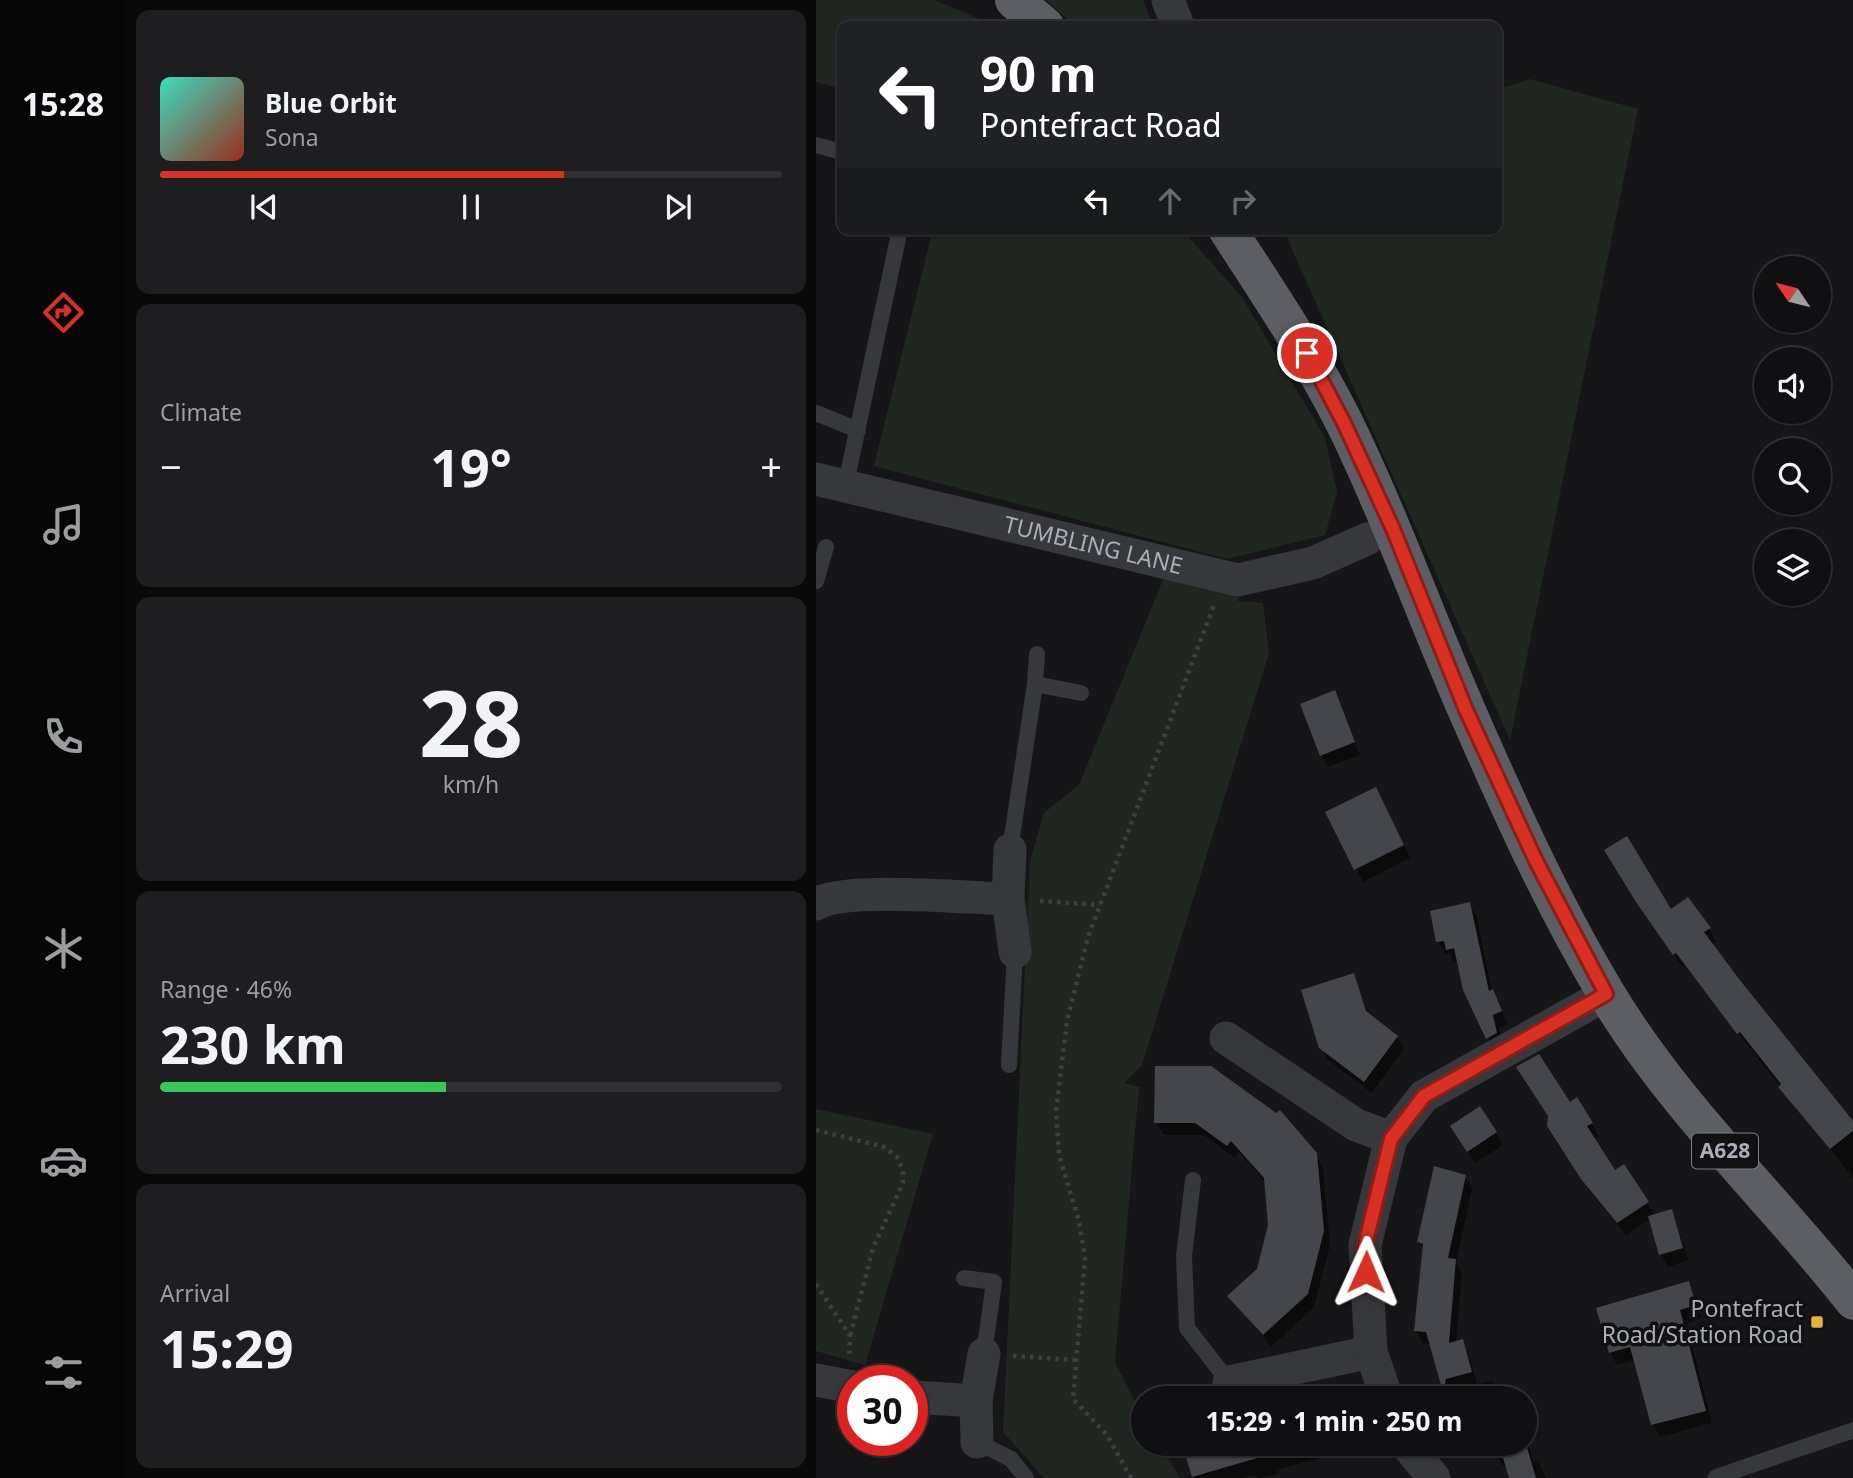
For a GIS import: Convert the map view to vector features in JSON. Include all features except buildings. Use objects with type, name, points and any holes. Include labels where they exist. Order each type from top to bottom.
[{"type":"highway","points":[[1014,0],[1039,21]]},
{"type":"highway","name":"A628","points":[[1231,235],[1307,353],[1344,423],[1393,529],[1466,710],[1531,850],[1606,994],[1698,1122],[1854,1301]]},
{"type":"street","points":[[1168,0],[1176,21]]},
{"type":"street","name":"TUMBLING LANE","points":[[830,483],[1238,580],[1313,563],[1367,539]]},
{"type":"street","points":[[1010,850],[1008,899],[1015,952]]},
{"type":"street","points":[[816,904],[825,898],[874,896],[1008,899]]},
{"type":"street","points":[[1383,1386],[1371,1352],[1365,1245],[1391,1139],[1424,1096],[1606,994]]},
{"type":"street","points":[[1226,1038],[1356,1125],[1391,1139]]},
{"type":"street","points":[[1229,1382],[1371,1352]]},
{"type":"street","points":[[977,1442],[976,1401],[984,1354]]},
{"type":"street","points":[[928,1398],[976,1401]]},
{"type":"street","points":[[1416,1456],[1434,1478]]},
{"type":"lane","points":[[816,145],[837,151]]},
{"type":"lane","points":[[830,483],[858,430],[899,235]]},
{"type":"lane","points":[[816,413],[858,430]]},
{"type":"lane","points":[[816,581],[826,547]]},
{"type":"lane","points":[[1010,850],[1035,684],[1037,654]]},
{"type":"lane","points":[[1035,684],[1081,693]]},
{"type":"lane","points":[[1009,1065],[1015,952]]},
{"type":"lane","points":[[1193,1180],[1184,1256],[1187,1328],[1229,1382]]},
{"type":"lane","points":[[964,1278],[994,1282],[984,1354]]},
{"type":"lane","points":[[1716,1476],[1854,1430]]},
{"type":"lane","points":[[977,1442],[1011,1460],[1025,1478]]},
{"type":"path","points":[[1131,1478],[1107,1434],[1073,1399],[1085,1258],[1079,1221],[1059,1155],[1056,1111],[1067,1021],[1088,937],[1204,629],[1227,578]]},
{"type":"path","points":[[1008,899],[1100,905]]},
{"type":"path","points":[[816,1130],[884,1147],[897,1157],[903,1170],[903,1183],[873,1248],[843,1365]]},
{"type":"path","points":[[816,1284],[850,1336]]},
{"type":"path","points":[[984,1354],[1075,1360]]},
{"type":"shaded area","points":[[816,0],[934,0],[985,21],[837,21],[837,88],[816,82]]},
{"type":"shaded area","points":[[1046,0],[1143,0],[1151,21],[1069,21]]},
{"type":"shaded area","points":[[1530,79],[1638,109],[1510,740],[1286,235],[1502,235],[1502,88]]},
{"type":"shaded area","points":[[932,235],[1186,235],[1242,297],[1325,438],[1337,492],[1325,535],[1227,559],[874,466]]},
{"type":"shaded area","points":[[1165,575],[1240,586],[1238,601],[1263,603],[1269,653],[1142,1065],[1124,1083],[1139,1087],[1115,1362],[1131,1393],[1131,1456],[1167,1456],[1180,1478],[1044,1478],[1003,1432],[1030,861],[1044,813],[1079,785]]},
{"type":"shaded area","points":[[816,1109],[933,1134],[865,1365],[816,1351]]},
{"type":"place","name":"Pontefract Road/Station Road","points":[[1817,1322]]},
{"type":"route","points":[[1307,353],[1344,423],[1393,529],[1466,710],[1536,861],[1606,994],[1424,1096],[1391,1139],[1365,1245],[1366,1272]]}]
